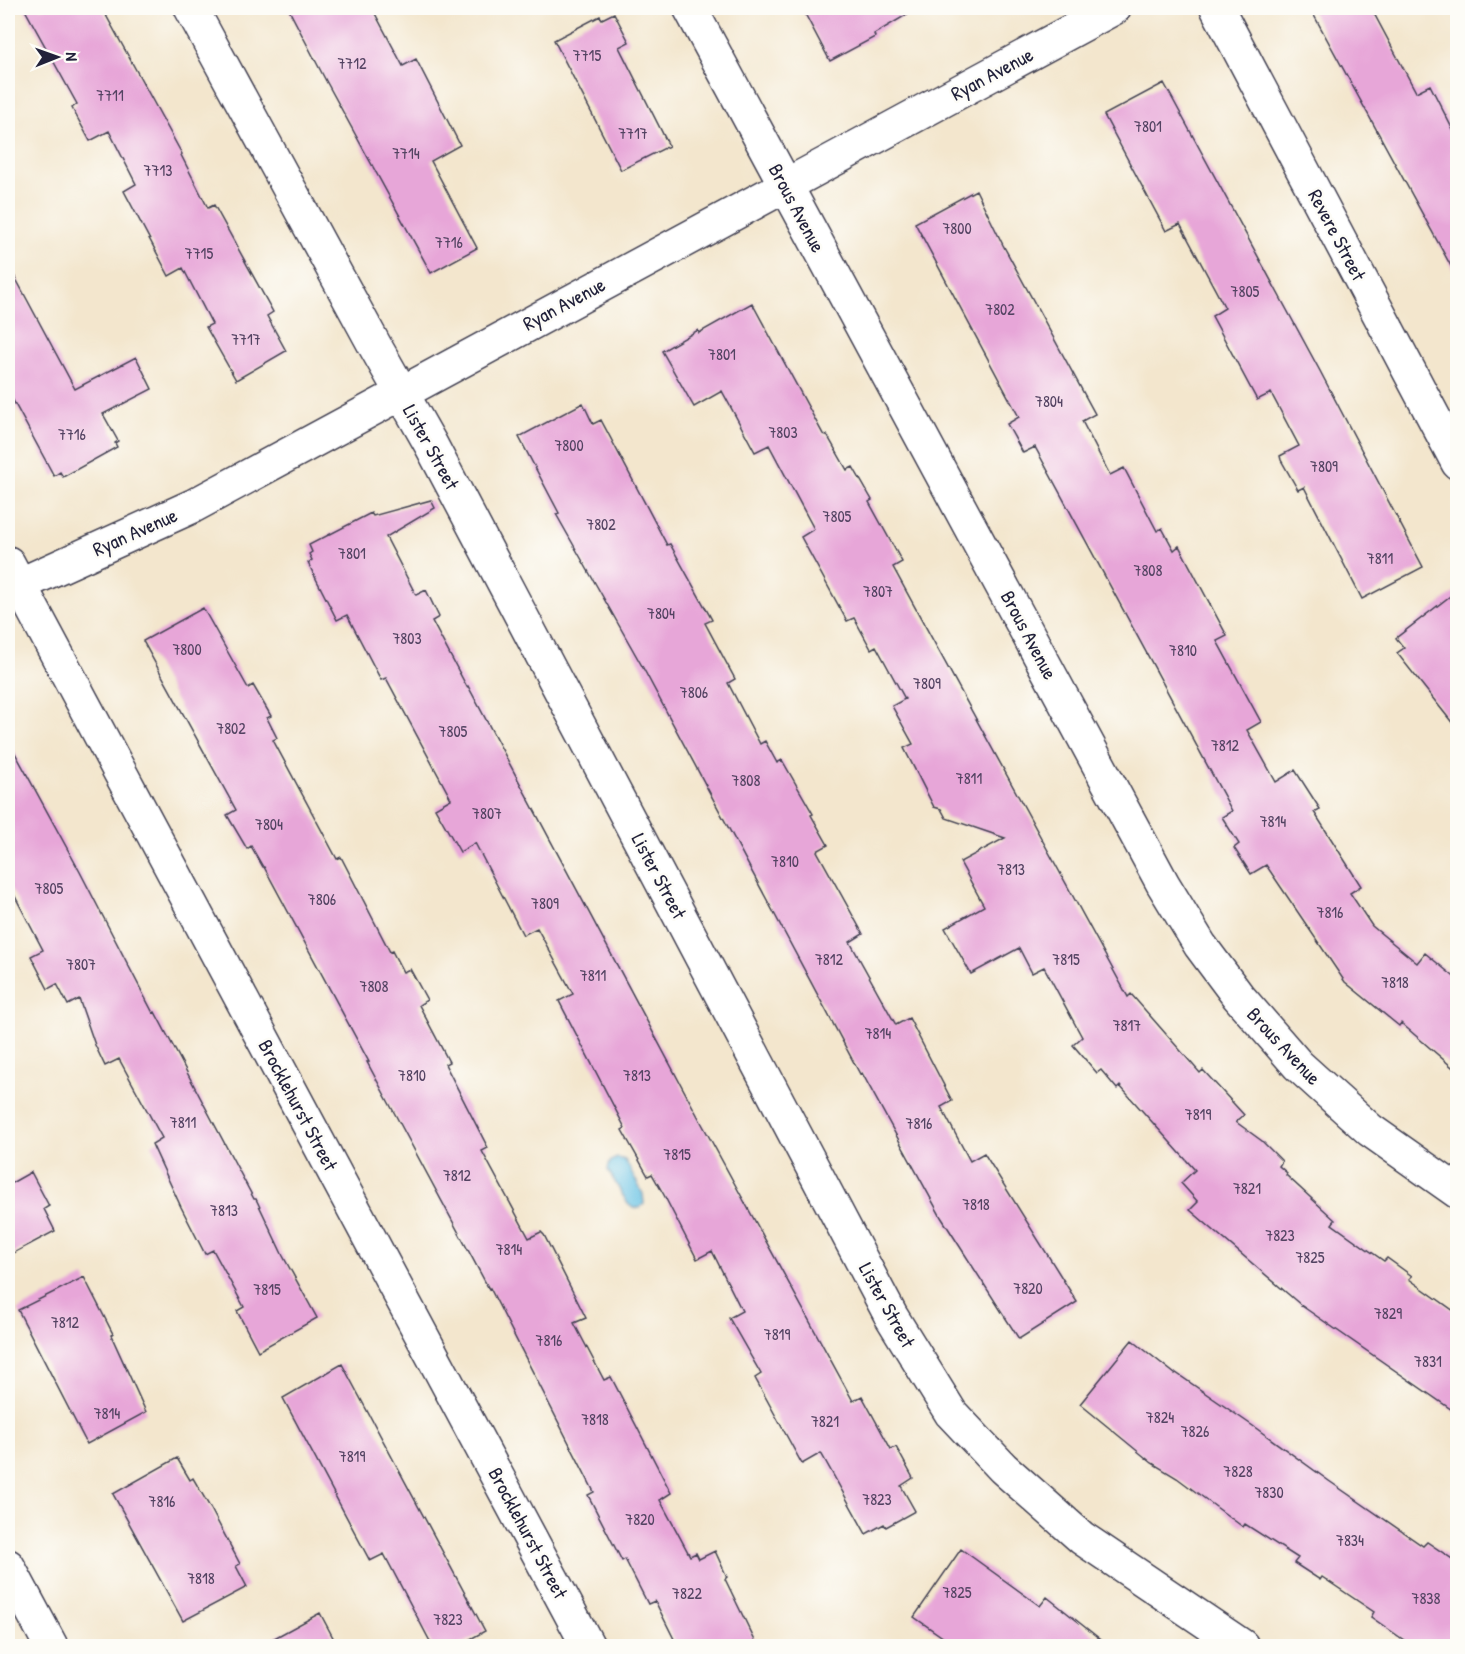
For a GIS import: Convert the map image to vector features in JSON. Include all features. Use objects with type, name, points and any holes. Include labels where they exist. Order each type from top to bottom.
[{"type":"street","name":"Lister Street","points":[[191,8],[430,443],[891,1316],[951,1413],[1002,1468],[1082,1538],[1242,1647]]},
{"type":"street","name":"Brous Avenue","points":[[690,8],[1163,884],[1200,945],[1238,996],[1298,1065],[1370,1130],[1458,1192]]},
{"type":"street","name":"Ryan Avenue","points":[[11,579],[193,506],[1114,8]]},
{"type":"street","name":"Revere Street","points":[[1217,8],[1458,463]]},
{"type":"street","name":"Brocklehurst Street","points":[[11,579],[588,1647]]},
{"type":"street","points":[[8,1566],[51,1647]]},
{"type":"water","points":[[618,1158],[625,1160],[643,1194],[644,1204],[639,1208],[633,1208],[628,1204],[608,1170],[611,1162]]},
{"type":"building","points":[[24,8],[102,8],[182,154],[208,208],[214,205],[273,312],[267,316],[286,351],[236,380],[206,327],[212,324],[183,268],[169,276],[124,191],[136,184],[109,131],[90,141],[72,108],[77,104]]},
{"type":"building","points":[[288,8],[372,8],[403,66],[416,59],[460,145],[431,161],[477,248],[431,273]]},
{"type":"building","points":[[802,8],[918,8],[874,34],[875,37],[830,61]]},
{"type":"building","points":[[1310,8],[1371,8],[1416,92],[1430,85],[1458,140],[1458,279]]},
{"type":"building","points":[[614,13],[629,42],[619,47],[669,146],[621,170],[554,40],[600,16],[602,19]]},
{"type":"building","points":[[1164,83],[1423,567],[1362,599],[1304,487],[1298,490],[1281,460],[1280,456],[1299,446],[1271,393],[1257,400],[1212,316],[1225,308],[1180,224],[1166,231],[1104,115]]},
{"type":"building","points":[[976,190],[1003,245],[1095,414],[1082,421],[1110,475],[1124,468],[1157,531],[1162,528],[1174,550],[1179,546],[1227,636],[1217,641],[1261,722],[1247,730],[1276,782],[1295,770],[1320,809],[1314,812],[1361,886],[1350,893],[1372,926],[1417,963],[1425,953],[1458,980],[1458,1072],[1401,1023],[1399,1026],[1345,982],[1266,865],[1251,874],[1234,848],[1239,844],[1222,817],[1232,811],[1035,447],[1023,453],[1007,424],[1019,417],[915,223]]},
{"type":"building","points":[[8,264],[75,389],[136,357],[152,389],[103,414],[118,441],[115,443],[117,447],[63,477],[60,472],[54,476],[8,391]]},
{"type":"building","points":[[752,303],[823,434],[827,435],[847,470],[853,467],[872,500],[869,502],[902,562],[893,567],[1128,997],[1131,994],[1200,1073],[1203,1070],[1244,1115],[1236,1122],[1262,1141],[1282,1161],[1279,1166],[1287,1173],[1286,1175],[1335,1220],[1332,1224],[1384,1261],[1387,1258],[1412,1276],[1409,1279],[1458,1314],[1458,1414],[1302,1306],[1190,1210],[1198,1202],[1181,1183],[1195,1170],[1120,1086],[1117,1089],[1101,1070],[1097,1073],[1073,1045],[1082,1037],[1044,967],[1032,973],[1019,948],[971,974],[945,928],[984,906],[960,862],[1005,838],[946,818],[941,809],[934,807],[904,748],[913,744],[892,706],[905,699],[876,646],[871,649],[854,618],[847,621],[801,537],[814,529],[769,445],[755,452],[722,391],[694,407],[662,351]]},
{"type":"building","points":[[583,403],[593,424],[601,420],[667,545],[670,544],[712,620],[705,623],[735,679],[728,683],[760,744],[765,741],[777,763],[782,760],[813,814],[811,815],[828,845],[817,851],[863,934],[850,942],[896,1025],[909,1018],[952,1101],[941,1107],[970,1161],[984,1153],[1077,1302],[1019,1339],[941,1217],[862,1073],[860,1074],[642,666],[556,514],[559,513],[519,437]]},
{"type":"building","points":[[431,500],[435,508],[386,537],[416,595],[426,590],[439,617],[432,621],[853,1401],[862,1396],[891,1449],[896,1447],[913,1478],[901,1486],[915,1511],[886,1527],[884,1524],[866,1534],[821,1453],[802,1464],[755,1378],[761,1374],[729,1318],[742,1311],[712,1251],[697,1259],[652,1174],[648,1176],[622,1130],[625,1128],[559,1001],[573,994],[537,928],[523,935],[475,843],[460,852],[435,808],[451,799],[386,678],[381,680],[347,615],[337,620],[308,563],[312,560],[309,545],[371,513],[373,516]]},
{"type":"building","points":[[1458,590],[1458,730],[1397,653],[1404,648],[1396,638]]},
{"type":"building","points":[[203,608],[248,688],[253,685],[271,716],[267,718],[277,738],[273,740],[337,859],[341,857],[390,952],[392,951],[403,972],[410,969],[427,1000],[419,1005],[449,1062],[445,1064],[488,1148],[482,1151],[529,1238],[541,1232],[544,1235],[586,1318],[574,1323],[604,1380],[611,1377],[671,1493],[660,1500],[690,1556],[696,1553],[699,1559],[715,1551],[727,1577],[725,1579],[758,1647],[678,1647],[655,1601],[648,1604],[625,1559],[622,1561],[588,1495],[594,1492],[490,1288],[264,867],[251,846],[247,849],[227,815],[236,810],[143,641]]},
{"type":"building","points":[[8,740],[153,1013],[155,1012],[256,1199],[283,1256],[317,1318],[258,1351],[237,1311],[244,1307],[213,1250],[205,1254],[181,1207],[152,1144],[162,1138],[119,1059],[105,1066],[79,999],[68,1005],[57,984],[48,989],[31,956],[43,950],[8,883]]},
{"type":"building","points":[[31,1172],[49,1206],[44,1209],[55,1231],[8,1256],[8,1185]]},
{"type":"building","points":[[84,1277],[113,1334],[111,1335],[146,1412],[87,1444],[18,1310]]},
{"type":"building","points":[[1132,1340],[1175,1374],[1423,1546],[1427,1542],[1458,1563],[1458,1647],[1414,1647],[1371,1617],[1374,1612],[1322,1577],[1320,1580],[1294,1563],[1298,1558],[1245,1524],[1243,1527],[1177,1478],[1152,1463],[1080,1404]]},
{"type":"building","points":[[342,1364],[485,1631],[456,1647],[433,1647],[384,1554],[370,1561],[283,1398]]},
{"type":"building","points":[[177,1458],[190,1480],[193,1478],[211,1509],[240,1564],[236,1566],[247,1587],[183,1621],[113,1494]]},
{"type":"building","points":[[961,1549],[1040,1606],[1047,1597],[1110,1647],[957,1647],[914,1617]]},
{"type":"building","points":[[320,1613],[338,1647],[258,1647]]}]
